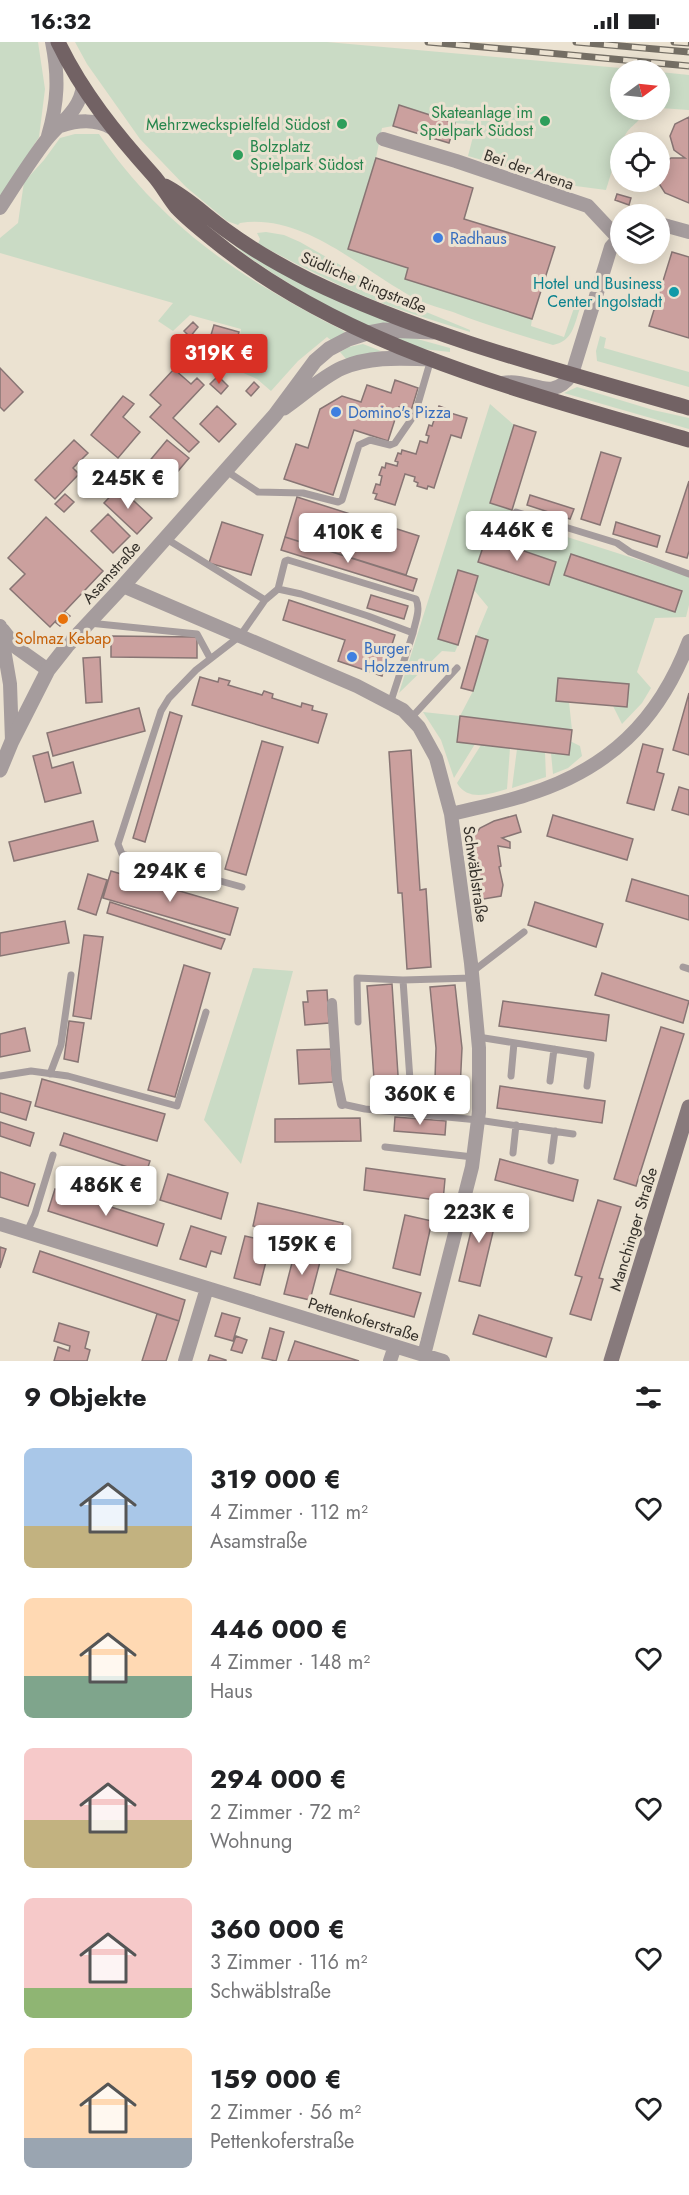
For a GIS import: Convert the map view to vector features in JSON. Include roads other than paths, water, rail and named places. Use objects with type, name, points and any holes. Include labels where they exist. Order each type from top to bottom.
[{"type":"main road","name":"Südliche Ringstraße","points":[[58,42],[83,86],[112,128],[162,185],[177,207],[262,276],[312,306],[367,333],[431,359],[501,383],[689,440]]},
{"type":"main road","name":"Südliche Ringstraße","points":[[162,185],[187,199],[268,259],[310,281],[439,333],[689,408]]},
{"type":"main road","name":"Manchinger Straße","points":[[611,1361],[689,1107]]},
{"type":"street","points":[[48,138],[57,99],[58,81],[52,42]]},
{"type":"street","points":[[0,208],[48,138],[79,102],[83,86]]},
{"type":"street","points":[[58,127],[80,121],[91,121],[112,128]]},
{"type":"street","name":"Bei der Arena","points":[[383,139],[456,160],[588,206],[610,227]]},
{"type":"street","points":[[670,227],[689,232]]},
{"type":"street","name":"Bei der Arena","points":[[572,374],[610,250]]},
{"type":"street","name":"Asamstraße","points":[[0,771],[12,741],[48,670],[275,415],[306,372],[328,349],[348,339],[383,330],[439,333]]},
{"type":"street","name":"Asamstraße","points":[[275,415],[342,368],[387,358],[431,359]]},
{"type":"street","name":"Südliche Ringstraße","points":[[501,383],[521,382],[557,389],[572,374]]},
{"type":"street","name":"Schwäblstraße","points":[[123,586],[357,686],[403,710],[419,727],[436,758],[451,814],[472,975],[478,1037],[478,1120],[473,1156],[424,1355]]},
{"type":"street","points":[[0,626],[17,648],[48,670]]},
{"type":"street","points":[[0,626],[12,741]]},
{"type":"street","points":[[451,814],[526,795],[572,778],[608,756],[641,726],[664,695],[689,641]]},
{"type":"street","points":[[333,1003],[337,1080],[342,1104]]},
{"type":"street","name":"Pettenkoferstraße","points":[[0,1224],[443,1361]]},
{"type":"street","points":[[185,1361],[207,1288]]},
{"type":"street","points":[[390,1361],[395,1346]]},
{"type":"lane","points":[[225,470],[258,492],[303,493],[338,502],[342,500],[359,445],[370,440],[390,445],[395,443],[415,414],[431,359]]},
{"type":"lane","points":[[516,512],[617,543],[630,552],[689,574]]},
{"type":"lane","points":[[165,538],[266,600]]},
{"type":"lane","points":[[242,887],[122,854],[118,844],[161,711],[183,683],[210,658],[240,636],[266,600],[278,589],[285,561],[292,560],[416,599],[418,612],[413,633],[390,704]]},
{"type":"lane","points":[[278,589],[413,633]]},
{"type":"lane","points":[[89,623],[197,634],[210,658]]},
{"type":"lane","points":[[411,718],[458,668]]},
{"type":"lane","points":[[358,1022],[357,978],[403,980],[472,975],[524,932]]},
{"type":"lane","points":[[51,1074],[61,1045],[71,975]]},
{"type":"lane","points":[[403,980],[410,1080]]},
{"type":"lane","points":[[0,1076],[31,1071],[68,1076],[177,1106],[206,1012]]},
{"type":"lane","points":[[478,1037],[591,1055],[586,1086]]},
{"type":"lane","points":[[511,1076],[514,1043]]},
{"type":"lane","points":[[550,1081],[554,1049]]},
{"type":"lane","points":[[342,1104],[365,1109],[478,1120],[573,1134]]},
{"type":"lane","points":[[513,1153],[516,1125]]},
{"type":"lane","points":[[551,1161],[555,1131]]},
{"type":"lane","points":[[385,1147],[473,1156]]},
{"type":"lane","points":[[27,1232],[35,1214],[52,1155]]},
{"type":"railway","points":[[428,42],[689,66]]},
{"type":"railway","points":[[576,42],[689,52]]},
{"type":"railway","points":[[674,42],[689,43]]},
{"type":"place","name":"Skateanlage im Spielpark Südost","points":[[545,121]]},
{"type":"place","name":"Mehrzweckspielfeld Südost","points":[[342,124]]},
{"type":"place","name":"Bolzplatz Spielpark Südost","points":[[238,155]]},
{"type":"place","name":"Radhaus","points":[[438,238]]},
{"type":"place","name":"Hotel und Business Center Ingolstadt","points":[[674,292]]},
{"type":"place","name":"Domino's Pizza","points":[[336,412]]},
{"type":"place","name":"Solmaz Kebap","points":[[63,619]]},
{"type":"place","name":"Burger Holzzentrum","points":[[352,657]]}]
